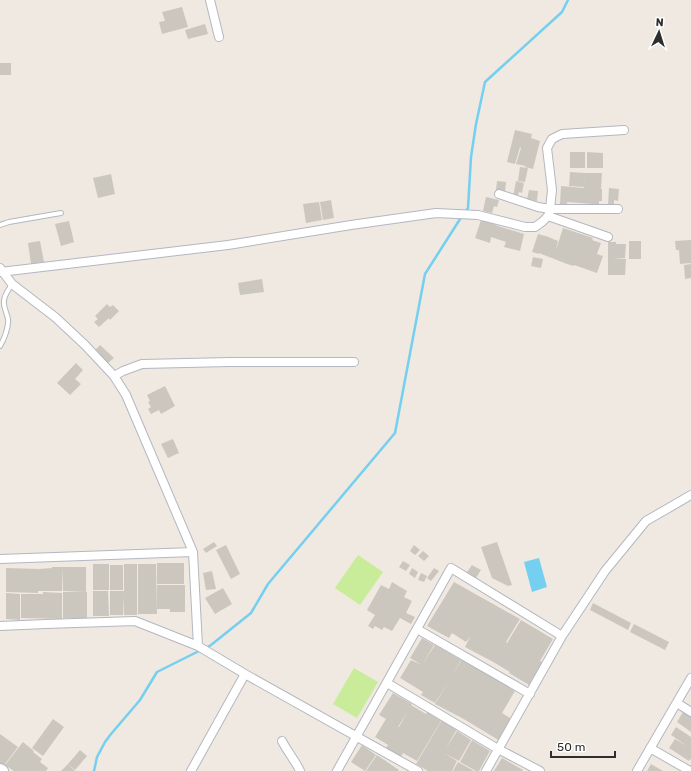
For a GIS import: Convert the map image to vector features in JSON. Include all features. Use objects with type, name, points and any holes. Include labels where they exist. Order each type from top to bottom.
[{"type":"street","points":[[210,0],[219,37]]},
{"type":"street","points":[[1,270],[228,245],[436,213],[478,215],[525,227],[535,227],[542,222],[549,213],[552,190],[547,148],[552,139],[562,134],[624,130]]},
{"type":"street","points":[[500,194],[538,207],[608,237]]},
{"type":"street","points":[[549,213],[618,209]]},
{"type":"street","points":[[1,270],[12,284],[56,317],[85,345],[114,376],[126,395],[193,552],[198,646]]},
{"type":"street","points":[[114,376],[142,364],[354,362]]},
{"type":"street","points":[[486,771],[562,636],[605,571],[646,521],[691,495]]},
{"type":"street","points":[[0,558],[193,552]]},
{"type":"street","points":[[337,771],[451,568],[562,636]]},
{"type":"street","points":[[0,626],[135,621],[198,646],[418,771]]},
{"type":"street","points":[[417,629],[530,694]]},
{"type":"street","points":[[191,771],[245,674]]},
{"type":"street","points":[[637,771],[691,678]]},
{"type":"street","points":[[386,683],[498,749],[540,771]]},
{"type":"street","points":[[676,703],[691,712]]},
{"type":"street","points":[[282,740],[300,771]]},
{"type":"street","points":[[650,748],[690,771]]},
{"type":"lane","points":[[0,225],[9,222],[61,213]]},
{"type":"lane","points":[[0,346],[3,341],[8,319],[3,302],[12,284]]},
{"type":"green space","points":[[358,555],[383,572],[360,605],[335,588]]},
{"type":"green space","points":[[354,668],[378,682],[357,718],[333,704]]},
{"type":"water","points":[[539,558],[547,587],[532,592],[524,562]]},
{"type":"building","points":[[182,7],[188,27],[162,34],[159,22],[165,21],[162,12]]},
{"type":"building","points":[[205,24],[208,34],[188,39],[185,30]]},
{"type":"building","points":[[0,63],[11,63],[11,75],[0,75]]},
{"type":"building","points":[[515,130],[532,134],[531,138],[540,141],[533,169],[525,167],[526,162],[525,166],[516,164],[521,148],[520,147],[515,164],[507,162]]},
{"type":"building","points":[[570,152],[585,152],[585,168],[570,168]]},
{"type":"building","points":[[587,152],[603,153],[603,168],[587,168]]},
{"type":"building","points":[[520,167],[528,168],[525,182],[518,181]]},
{"type":"building","points":[[570,172],[585,173],[584,187],[569,186]]},
{"type":"building","points":[[585,173],[602,173],[602,201],[599,201],[599,205],[567,202],[567,204],[560,204],[561,186],[584,188]]},
{"type":"building","points":[[111,174],[115,194],[98,198],[93,178]]},
{"type":"building","points":[[497,181],[506,182],[505,192],[496,190]]},
{"type":"building","points":[[516,181],[524,183],[522,193],[519,192],[517,198],[513,197]]},
{"type":"building","points":[[609,188],[619,189],[618,201],[614,200],[614,205],[608,205]]},
{"type":"building","points":[[529,190],[538,191],[537,201],[527,199]]},
{"type":"building","points":[[486,197],[499,200],[497,207],[494,206],[492,213],[483,211]]},
{"type":"building","points":[[331,200],[334,218],[323,220],[320,202]]},
{"type":"building","points":[[319,202],[322,220],[306,223],[303,204]]},
{"type":"building","points":[[481,220],[524,234],[520,251],[504,247],[506,242],[491,237],[490,243],[475,238]]},
{"type":"building","points":[[69,221],[74,242],[61,246],[55,224]]},
{"type":"building","points":[[563,228],[593,238],[592,240],[601,243],[597,254],[603,256],[597,273],[567,264],[539,253],[532,252],[538,234],[558,241],[556,250]]},
{"type":"building","points":[[691,240],[691,263],[680,264],[679,250],[676,250],[675,241]]},
{"type":"building","points":[[40,241],[44,262],[31,264],[28,243]]},
{"type":"building","points":[[629,241],[641,241],[641,259],[629,259]]},
{"type":"building","points":[[608,242],[626,244],[625,258],[613,258],[626,259],[625,275],[608,275]]},
{"type":"building","points":[[533,257],[543,259],[541,268],[531,266]]},
{"type":"building","points":[[691,264],[691,278],[685,279],[684,265]]},
{"type":"building","points":[[262,279],[264,292],[240,295],[238,283]]},
{"type":"building","points":[[107,304],[110,307],[113,305],[119,311],[110,320],[109,318],[99,327],[94,322],[98,319],[95,316]]},
{"type":"building","points":[[100,345],[114,358],[108,363],[95,350]]},
{"type":"building","points":[[76,363],[83,370],[75,379],[81,384],[70,395],[57,383]]},
{"type":"building","points":[[165,386],[175,406],[161,414],[159,410],[151,414],[148,409],[151,407],[148,402],[150,401],[147,395]]},
{"type":"building","points":[[173,439],[179,453],[168,458],[161,444]]},
{"type":"building","points":[[214,542],[217,546],[206,553],[203,549]]},
{"type":"building","points":[[497,542],[512,585],[508,586],[492,578],[481,547]]},
{"type":"building","points":[[226,545],[240,574],[231,579],[216,550]]},
{"type":"building","points":[[414,545],[420,550],[415,555],[410,551]]},
{"type":"building","points":[[423,551],[429,556],[424,561],[418,556]]},
{"type":"building","points":[[403,561],[410,565],[406,571],[399,567]]},
{"type":"building","points":[[157,563],[184,563],[184,584],[157,584]]},
{"type":"building","points":[[93,564],[109,564],[109,590],[93,590]]},
{"type":"building","points":[[124,564],[137,564],[137,615],[124,615],[124,596],[123,615],[110,615],[110,591],[124,591]]},
{"type":"building","points":[[138,564],[156,564],[157,614],[138,614]]},
{"type":"building","points":[[110,565],[123,565],[123,590],[110,590]]},
{"type":"building","points":[[472,565],[481,570],[474,581],[465,575]]},
{"type":"building","points":[[63,567],[62,591],[38,591],[38,593],[6,592],[6,568],[39,569]]},
{"type":"building","points":[[63,567],[86,567],[86,592],[63,591]]},
{"type":"building","points":[[412,568],[418,572],[415,578],[409,574]]},
{"type":"building","points":[[434,568],[439,571],[431,581],[427,578]]},
{"type":"building","points":[[212,571],[216,589],[206,590],[203,573]]},
{"type":"building","points":[[421,573],[427,576],[424,582],[418,580]]},
{"type":"building","points":[[392,582],[407,591],[404,597],[412,601],[406,613],[415,617],[411,624],[400,618],[392,631],[384,627],[382,630],[375,626],[373,629],[368,626],[375,615],[367,610],[381,585],[389,589]]},
{"type":"building","points":[[454,582],[520,619],[506,642],[507,643],[521,620],[553,639],[540,661],[542,662],[529,685],[495,663],[465,647],[470,637],[466,642],[452,633],[449,638],[427,626]]},
{"type":"building","points":[[157,585],[185,585],[185,612],[170,612],[170,609],[157,609]]},
{"type":"building","points":[[223,588],[232,604],[215,614],[205,598]]},
{"type":"building","points":[[93,591],[108,591],[109,616],[93,616]]},
{"type":"building","points":[[43,592],[62,593],[62,619],[21,618],[21,594],[43,594]]},
{"type":"building","points":[[63,592],[87,592],[87,618],[63,618]]},
{"type":"building","points":[[6,593],[20,594],[20,620],[6,619]]},
{"type":"building","points":[[593,603],[631,623],[628,630],[590,610]]},
{"type":"building","points":[[634,624],[669,642],[665,650],[630,632]]},
{"type":"building","points":[[422,638],[434,645],[422,665],[410,658]]},
{"type":"building","points":[[435,645],[461,660],[450,679],[462,659],[515,691],[502,713],[513,720],[500,741],[435,704],[449,681],[435,703],[421,695],[423,692],[400,678],[411,660],[422,665]]},
{"type":"building","points":[[393,693],[426,714],[427,712],[441,721],[417,761],[403,753],[401,757],[386,748],[388,745],[375,737],[386,719],[379,715]]},
{"type":"building","points":[[683,712],[691,717],[691,732],[677,722]]},
{"type":"building","points":[[53,719],[64,727],[43,756],[32,748]]},
{"type":"building","points":[[442,720],[457,729],[445,750],[457,731],[471,740],[459,761],[444,753],[457,761],[452,771],[428,771],[416,764]]},
{"type":"building","points":[[676,727],[691,737],[691,760],[690,759],[689,761],[669,748],[675,739],[687,746],[671,735]]},
{"type":"building","points":[[0,734],[18,747],[2,768],[0,766]]},
{"type":"building","points":[[472,740],[490,751],[479,771],[476,771],[460,762]]},
{"type":"building","points":[[23,742],[42,759],[40,762],[48,768],[46,771],[14,771],[5,765]]},
{"type":"building","points":[[362,745],[376,755],[365,771],[351,762]]},
{"type":"building","points":[[80,750],[87,756],[75,770],[68,764]]},
{"type":"building","points":[[377,755],[399,770],[366,771]]},
{"type":"building","points":[[502,758],[523,770],[494,771]]},
{"type":"building","points":[[458,762],[474,771],[453,771]]},
{"type":"building","points":[[68,764],[75,771],[61,771]]},
{"type":"building","points":[[651,764],[663,771],[647,771]]},
{"type":"waterway","points":[[465,212],[468,208],[471,157],[476,124],[485,82],[562,12],[568,0]]},
{"type":"waterway","points":[[206,648],[251,613],[268,584],[395,433],[425,274],[462,216]]},
{"type":"waterway","points":[[94,771],[97,757],[105,742],[140,700],[157,672],[201,650]]}]
